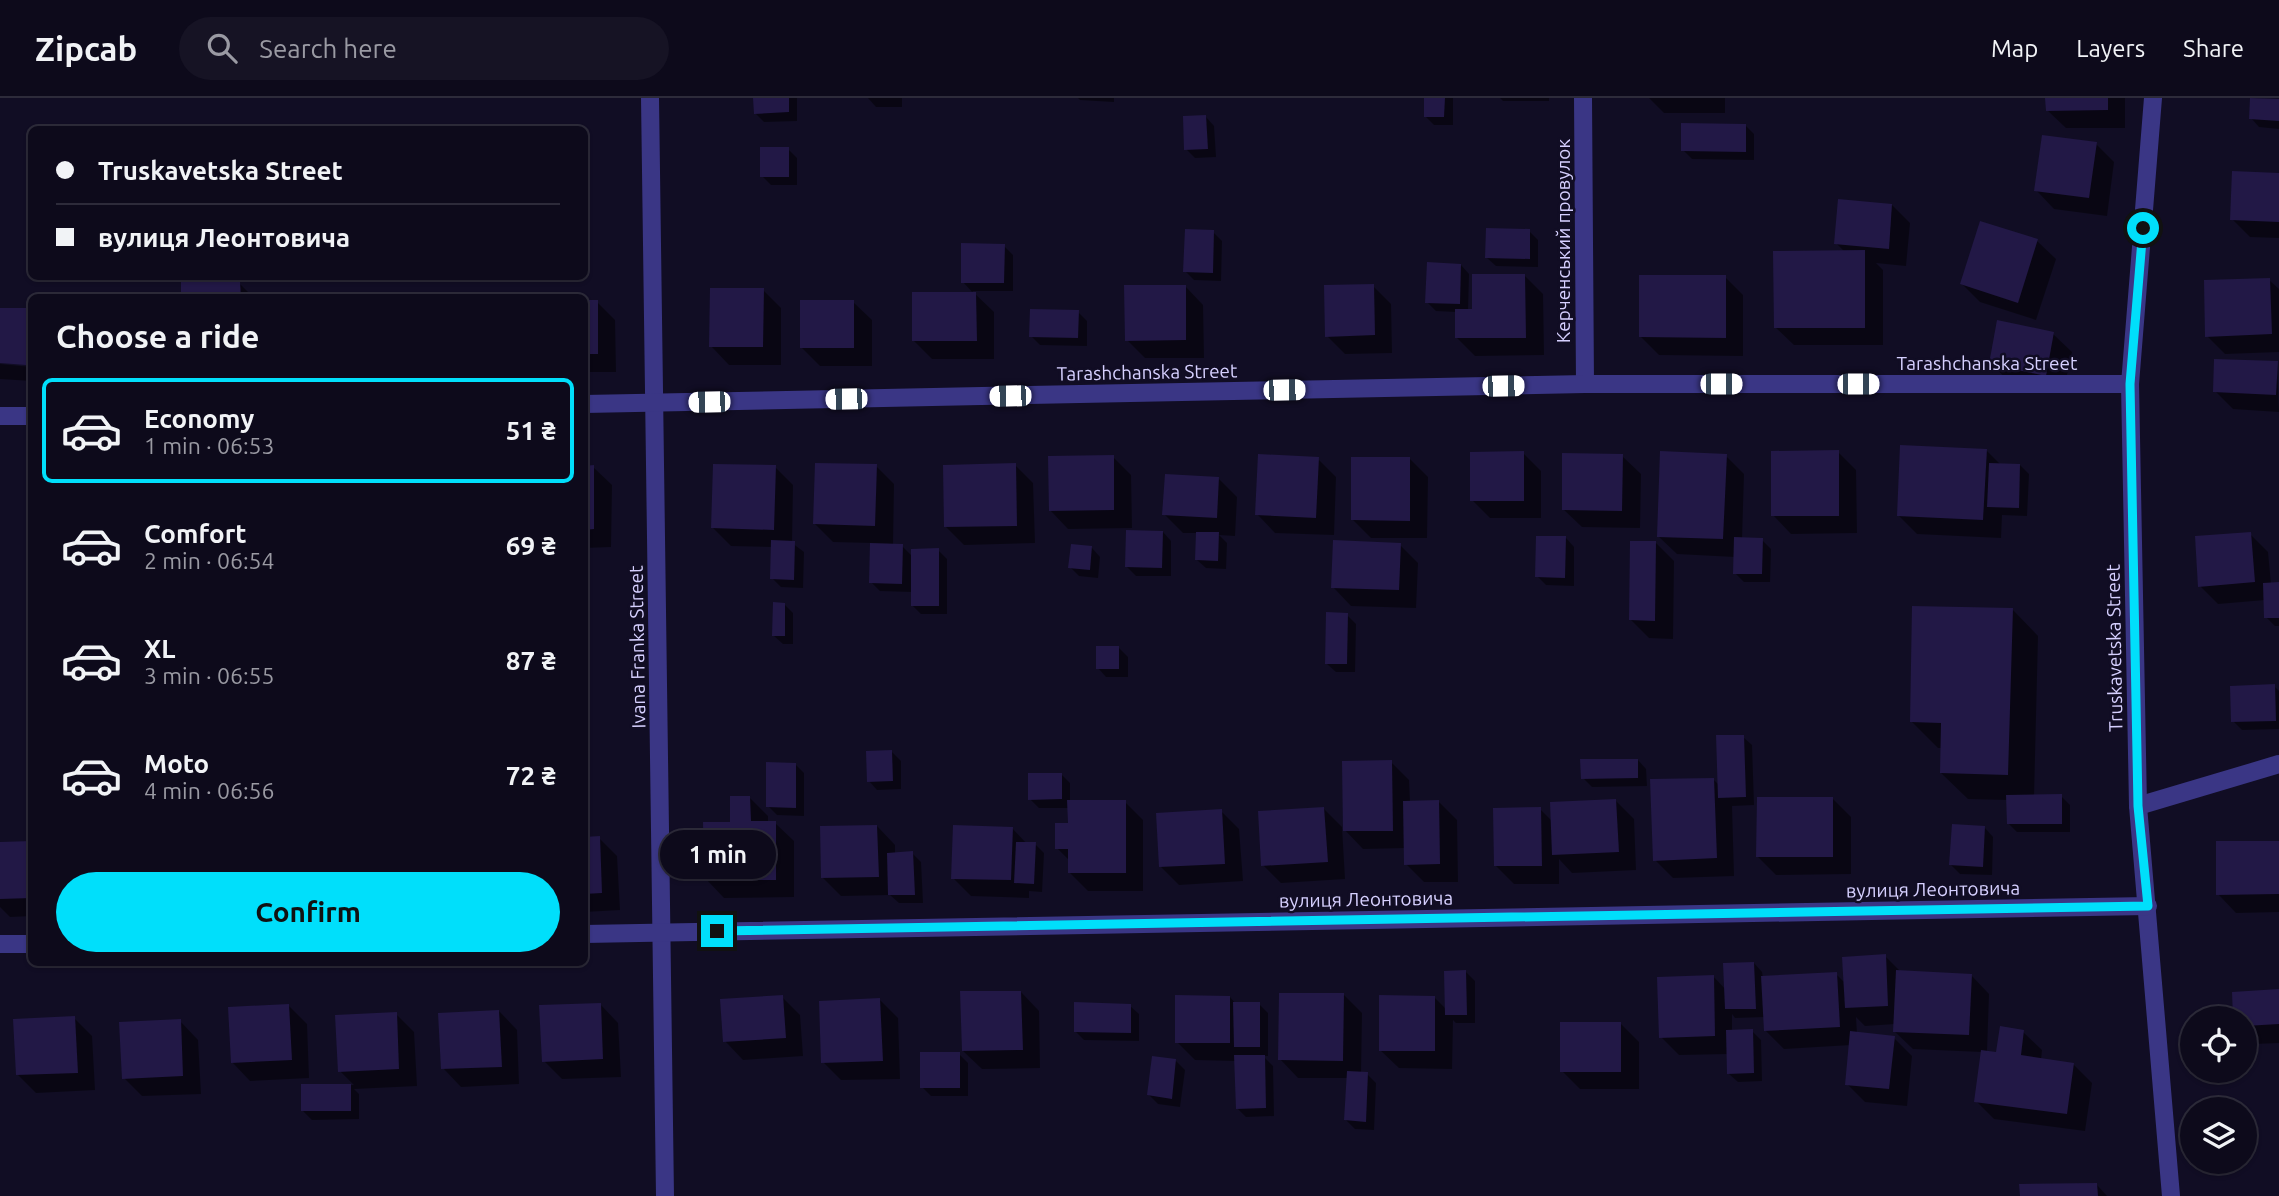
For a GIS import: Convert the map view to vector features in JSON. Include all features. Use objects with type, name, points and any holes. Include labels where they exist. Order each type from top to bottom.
[{"type":"street","name":"Ivana Franka Street","points":[[650,98],[665,1196]]},
{"type":"street","name":"Керченський провулок","points":[[1583,98],[1585,384]]},
{"type":"street","name":"Truskavetska Street","points":[[2154,98],[2130,384],[2138,806],[2171,1196]]},
{"type":"street","name":"Tarashchanska Street","points":[[588,404],[1585,384],[2130,384]]},
{"type":"street","points":[[0,416],[28,416]]},
{"type":"street","points":[[2138,806],[2279,764]]},
{"type":"street","name":"вулиця Леонтовича","points":[[588,934],[2148,906]]},
{"type":"street","points":[[0,944],[28,943]]},
{"type":"building","points":[[753,98],[789,98],[789,112],[754,114]]},
{"type":"building","points":[[1424,98],[1445,98],[1444,117],[1424,117]]},
{"type":"building","points":[[2045,98],[2108,98],[2108,110],[2046,111]]},
{"type":"building","points":[[2250,98],[2279,99],[2279,121],[2249,119]]},
{"type":"building","points":[[1206,115],[1208,149],[1184,150],[1183,116]]},
{"type":"building","points":[[1681,123],[1746,124],[1746,152],[1681,151]]},
{"type":"building","points":[[2042,135],[2097,142],[2089,198],[2034,191]]},
{"type":"building","points":[[760,147],[789,147],[789,177],[760,177]]},
{"type":"building","points":[[2232,171],[2279,173],[2279,222],[2230,220]]},
{"type":"building","points":[[1838,199],[1892,204],[1889,249],[1834,244]]},
{"type":"building","points":[[1980,221],[2038,239],[2018,303],[1960,284]]},
{"type":"building","points":[[1486,228],[1530,229],[1530,259],[1485,258]]},
{"type":"building","points":[[1185,229],[1214,230],[1213,273],[1183,272]]},
{"type":"building","points":[[961,243],[1005,244],[1004,283],[961,283]]},
{"type":"building","points":[[1865,250],[1865,328],[1774,328],[1773,251]]},
{"type":"building","points":[[1427,262],[1461,264],[1460,304],[1425,303]]},
{"type":"building","points":[[1472,274],[1525,274],[1526,338],[1455,338],[1455,309],[1472,309]]},
{"type":"building","points":[[1639,275],[1726,275],[1726,338],[1639,337]]},
{"type":"building","points":[[2270,278],[2272,334],[2205,337],[2204,280]]},
{"type":"building","points":[[181,280],[240,281],[241,294],[181,294]]},
{"type":"building","points":[[1374,284],[1375,335],[1325,337],[1324,285]]},
{"type":"building","points":[[1124,285],[1186,285],[1186,340],[1125,341]]},
{"type":"building","points":[[710,288],[764,288],[763,347],[709,347]]},
{"type":"building","points":[[912,292],[976,292],[977,341],[912,341]]},
{"type":"building","points":[[588,300],[598,300],[598,354],[588,354]]},
{"type":"building","points":[[800,300],[854,300],[854,348],[800,348]]},
{"type":"building","points":[[0,308],[26,308],[26,365],[0,363]]},
{"type":"building","points":[[1030,309],[1079,310],[1078,338],[1029,337]]},
{"type":"building","points":[[1997,320],[2054,332],[2046,376],[1989,364]]},
{"type":"building","points":[[2214,359],[2278,361],[2276,395],[2213,392]]},
{"type":"building","points":[[1900,445],[1987,449],[1983,520],[1897,516]]},
{"type":"building","points":[[1839,450],[1839,516],[1771,516],[1771,451]]},
{"type":"building","points":[[1524,451],[1524,501],[1470,501],[1470,452]]},
{"type":"building","points":[[1660,451],[1727,454],[1723,539],[1657,537]]},
{"type":"building","points":[[1562,453],[1623,454],[1622,511],[1562,510]]},
{"type":"building","points":[[1258,454],[1319,457],[1316,518],[1255,515]]},
{"type":"building","points":[[1114,455],[1114,510],[1049,511],[1048,456]]},
{"type":"building","points":[[1351,457],[1410,457],[1410,521],[1351,520]]},
{"type":"building","points":[[815,463],[877,464],[875,526],[813,524]]},
{"type":"building","points":[[1016,463],[1017,526],[944,527],[943,465]]},
{"type":"building","points":[[1989,463],[2020,464],[2019,508],[1987,507]]},
{"type":"building","points":[[713,464],[776,465],[774,530],[711,528]]},
{"type":"building","points":[[594,465],[594,529],[588,530],[588,466]]},
{"type":"building","points":[[1165,474],[1219,477],[1217,518],[1162,515]]},
{"type":"building","points":[[1126,530],[1163,531],[1162,568],[1125,567]]},
{"type":"building","points":[[1196,532],[1219,532],[1218,561],[1195,560]]},
{"type":"building","points":[[2251,532],[2255,582],[2198,587],[2195,536]]},
{"type":"building","points":[[1536,536],[1566,536],[1565,578],[1535,577]]},
{"type":"building","points":[[1734,537],[1763,538],[1762,574],[1733,574]]},
{"type":"building","points":[[771,540],[795,541],[794,580],[770,579]]},
{"type":"building","points":[[1333,540],[1401,543],[1399,590],[1331,588]]},
{"type":"building","points":[[1630,541],[1656,541],[1655,621],[1629,620]]},
{"type":"building","points":[[870,543],[903,544],[902,584],[869,583]]},
{"type":"building","points":[[1071,544],[1092,546],[1090,570],[1068,568]]},
{"type":"building","points":[[939,548],[939,606],[911,606],[911,549]]},
{"type":"building","points":[[2279,582],[2279,618],[2264,618],[2263,583]]},
{"type":"building","points":[[773,602],[785,603],[785,636],[772,636]]},
{"type":"building","points":[[1912,606],[2013,608],[2008,775],[1940,773],[1941,723],[1910,722]]},
{"type":"building","points":[[1326,612],[1348,613],[1347,664],[1325,664]]},
{"type":"building","points":[[1096,646],[1119,646],[1119,669],[1096,669]]},
{"type":"building","points":[[2275,684],[2276,721],[2231,722],[2230,686]]},
{"type":"building","points":[[1716,735],[1744,735],[1746,797],[1718,798]]},
{"type":"building","points":[[892,750],[893,781],[867,782],[866,751]]},
{"type":"building","points":[[1580,759],[1638,759],[1638,778],[1581,779]]},
{"type":"building","points":[[1392,760],[1393,831],[1343,831],[1342,761]]},
{"type":"building","points":[[766,762],[796,763],[796,808],[766,807]]},
{"type":"building","points":[[1028,773],[1062,773],[1062,799],[1028,800]]},
{"type":"building","points":[[1714,778],[1717,858],[1653,861],[1650,779]]},
{"type":"building","points":[[2062,794],[2062,824],[2007,824],[2006,795]]},
{"type":"building","points":[[730,796],[750,796],[751,821],[776,821],[776,880],[704,880],[703,822],[730,822]]},
{"type":"building","points":[[1757,797],[1833,797],[1833,857],[1756,857]]},
{"type":"building","points":[[1616,799],[1619,852],[1552,855],[1550,802]]},
{"type":"building","points":[[1067,800],[1126,800],[1126,873],[1068,873],[1068,849],[1055,849],[1055,823],[1068,823]]},
{"type":"building","points":[[1439,800],[1440,864],[1404,865],[1403,801]]},
{"type":"building","points":[[1324,807],[1328,862],[1261,866],[1258,811]]},
{"type":"building","points":[[1541,807],[1542,866],[1494,866],[1493,808]]},
{"type":"building","points":[[1222,809],[1225,864],[1159,867],[1156,813]]},
{"type":"building","points":[[1952,824],[1985,826],[1983,867],[1949,865]]},
{"type":"building","points":[[877,825],[879,877],[821,878],[820,826]]},
{"type":"building","points":[[953,825],[1013,827],[1011,880],[951,879]]},
{"type":"building","points":[[600,836],[602,893],[588,894],[588,837]]},
{"type":"building","points":[[28,841],[28,898],[0,899],[0,842]]},
{"type":"building","points":[[2216,841],[2279,841],[2279,894],[2216,895]]},
{"type":"building","points":[[1016,842],[1036,842],[1034,884],[1014,883]]},
{"type":"building","points":[[913,851],[915,895],[888,895],[887,853]]},
{"type":"building","points":[[1886,954],[1888,1006],[1845,1008],[1842,957]]},
{"type":"building","points":[[1754,962],[1756,1009],[1725,1009],[1723,963]]},
{"type":"building","points":[[1466,970],[1467,1015],[1445,1015],[1444,971]]},
{"type":"building","points":[[1896,970],[1972,974],[1969,1035],[1893,1032]]},
{"type":"building","points":[[1837,972],[1840,1027],[1764,1031],[1761,976]]},
{"type":"building","points":[[1714,975],[1715,1036],[1659,1038],[1657,977]]},
{"type":"building","points":[[2279,989],[2279,1024],[2257,1025],[2257,1006],[2233,1006],[2232,992]]},
{"type":"building","points":[[960,991],[1021,991],[1023,1050],[962,1051]]},
{"type":"building","points":[[1279,993],[1344,993],[1343,1061],[1278,1060]]},
{"type":"building","points":[[783,995],[786,1038],[723,1042],[720,999]]},
{"type":"building","points":[[1175,995],[1230,996],[1230,1043],[1175,1043]]},
{"type":"building","points":[[1379,995],[1435,996],[1435,1051],[1379,1051]]},
{"type":"building","points":[[880,998],[883,1061],[821,1063],[819,1001]]},
{"type":"building","points":[[1074,1002],[1131,1004],[1131,1033],[1074,1032]]},
{"type":"building","points":[[1233,1002],[1260,1002],[1260,1047],[1234,1047]]},
{"type":"building","points":[[601,1003],[603,1059],[542,1062],[539,1005]]},
{"type":"building","points":[[289,1004],[292,1060],[231,1063],[228,1007]]},
{"type":"building","points":[[499,1010],[502,1067],[441,1069],[438,1013]]},
{"type":"building","points":[[397,1012],[399,1069],[338,1072],[335,1015]]},
{"type":"building","points":[[75,1016],[78,1073],[16,1075],[13,1019]]},
{"type":"building","points":[[181,1019],[183,1076],[122,1079],[119,1022]]},
{"type":"building","points":[[1560,1022],[1621,1022],[1621,1072],[1560,1072]]},
{"type":"building","points":[[2000,1026],[2024,1030],[2021,1055],[2074,1063],[2067,1114],[1974,1102],[1981,1050],[1996,1052]]},
{"type":"building","points":[[1753,1029],[1754,1073],[1727,1074],[1726,1030]]},
{"type":"building","points":[[1850,1031],[1895,1036],[1889,1089],[1845,1085]]},
{"type":"building","points":[[920,1052],[960,1052],[960,1088],[920,1088]]},
{"type":"building","points":[[1234,1055],[1265,1055],[1266,1108],[1236,1109]]},
{"type":"building","points":[[1152,1056],[1176,1059],[1172,1099],[1147,1095]]},
{"type":"building","points":[[1347,1071],[1368,1072],[1366,1122],[1344,1120]]},
{"type":"building","points":[[301,1084],[351,1084],[351,1111],[301,1111]]},
{"type":"building","points":[[2097,1183],[2098,1196],[2020,1196],[2019,1184]]},
{"type":"route","points":[[717,931],[2148,906],[2138,806],[2130,384],[2143,228]]}]
